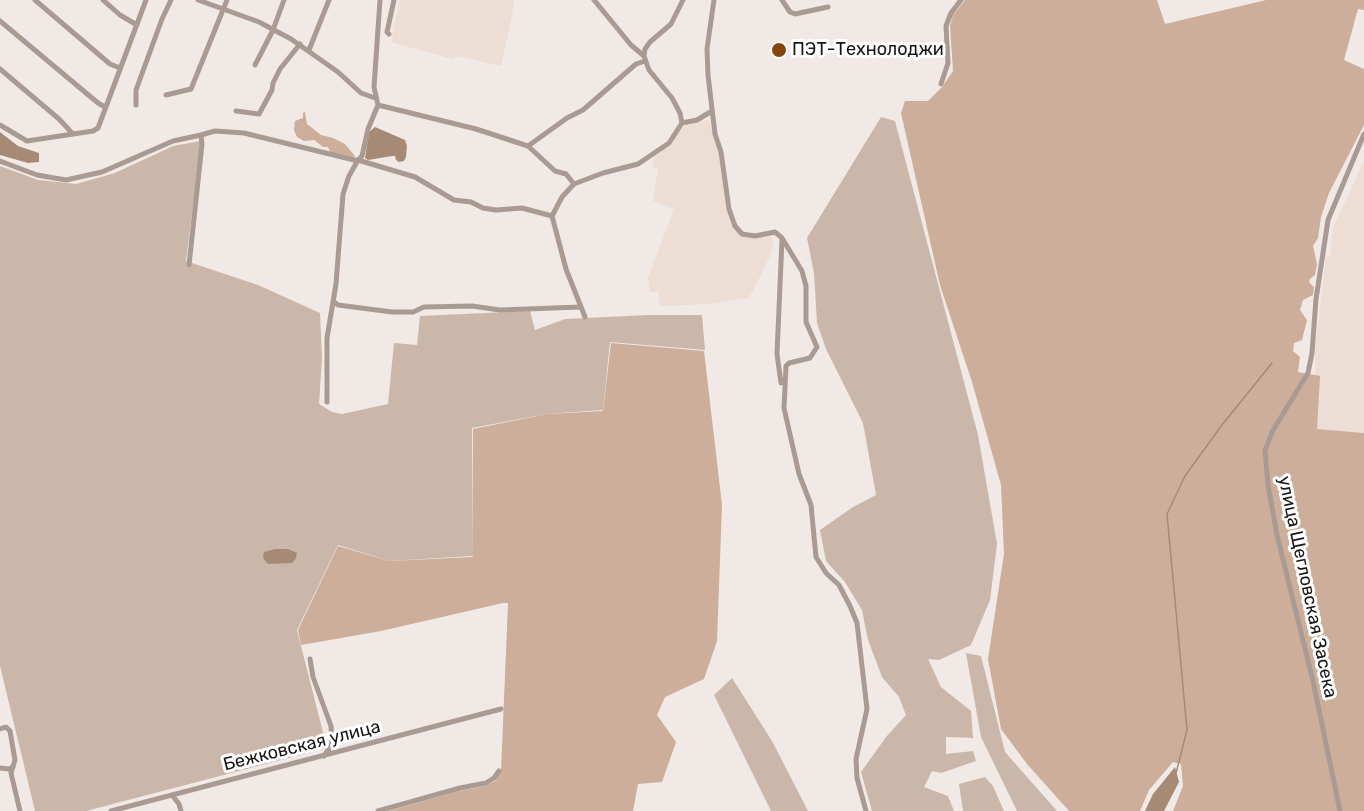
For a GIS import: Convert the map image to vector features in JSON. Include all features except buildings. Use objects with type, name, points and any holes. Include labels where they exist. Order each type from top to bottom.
[{"type":"street","points":[[35,0],[110,63],[120,68]]},
{"type":"street","points":[[103,0],[120,15],[137,25]]},
{"type":"street","points":[[0,125],[27,141],[60,138],[98,128],[146,0]]},
{"type":"street","points":[[136,105],[136,90],[171,0]]},
{"type":"street","points":[[198,0],[273,30],[300,44],[338,72],[361,93],[375,98]]},
{"type":"street","points":[[166,95],[191,90],[227,0]]},
{"type":"street","points":[[255,65],[273,30],[284,0]]},
{"type":"street","points":[[309,50],[329,0]]},
{"type":"street","points":[[327,402],[327,338],[334,302],[343,194],[349,176],[360,158],[378,105],[374,87],[380,0]]},
{"type":"street","points":[[389,34],[387,32],[394,0]]},
{"type":"street","points":[[585,317],[579,307],[566,269],[552,216],[562,197],[575,184],[603,172],[638,164],[669,143],[682,123],[680,112],[672,98],[649,70],[644,59],[594,0]]},
{"type":"street","points":[[634,48],[647,45],[671,24],[683,0]]},
{"type":"street","points":[[714,0],[707,49],[715,134],[721,152],[729,209],[735,226],[742,234],[755,236],[775,232],[782,238],[802,271],[806,286],[806,322],[817,347],[810,358],[789,363],[786,366],[783,396]]},
{"type":"street","points":[[782,0],[789,12],[795,14],[828,8]]},
{"type":"street","points":[[941,84],[948,63],[946,26],[961,0]]},
{"type":"street","points":[[0,21],[105,107]]},
{"type":"street","points":[[236,111],[259,114],[273,90],[273,83],[280,69],[300,44]]},
{"type":"street","points":[[528,146],[567,118],[583,110],[644,59],[647,45]]},
{"type":"street","points":[[0,69],[59,119],[73,134]]},
{"type":"street","points":[[378,105],[476,129],[528,146],[555,171],[566,174],[575,184]]},
{"type":"street","points":[[682,123],[697,120],[712,111]]},
{"type":"street","points":[[0,161],[37,175],[66,180],[102,172],[173,141],[215,131],[244,133],[360,158],[415,177],[454,200],[471,202],[483,208],[496,210],[522,208],[552,216]]},
{"type":"street","name":"улица Щегловская Засека","points":[[1340,811],[1313,681],[1277,536],[1268,486],[1265,451],[1272,432],[1308,373],[1328,220],[1364,134]]},
{"type":"street","points":[[189,265],[202,144],[201,135]]},
{"type":"street","points":[[782,238],[777,354],[784,408],[795,459],[811,505],[816,557],[826,573],[839,585],[857,623],[867,709],[856,759],[857,778],[866,811]]},
{"type":"street","points":[[334,302],[338,305],[392,312],[413,312],[424,307],[472,306],[500,310],[579,307]]},
{"type":"street","points":[[310,659],[313,677],[331,726],[332,744],[324,756]]},
{"type":"street","name":"Бежковская улица","points":[[111,811],[501,709]]},
{"type":"street","points":[[3,728],[10,731],[15,760],[7,769],[20,811]]},
{"type":"street","points":[[378,811],[486,783],[500,771]]},
{"type":"street","points":[[172,795],[181,811]]},
{"type":"shaded area","points":[[400,0],[514,0],[501,66],[458,56],[452,59],[391,42]]},
{"type":"shaded area","points":[[965,0],[1157,0],[1165,24],[1266,0],[1364,0],[1364,10],[1358,9],[1344,60],[1364,69],[1364,125],[1329,193],[1321,217],[1318,238],[1313,246],[1317,264],[1315,275],[1309,282],[1314,287],[1313,295],[1303,300],[1300,310],[1307,320],[1302,340],[1294,343],[1293,351],[1300,357],[1298,372],[1320,376],[1317,429],[1364,433],[1364,811],[1173,811],[1183,786],[1181,764],[1173,762],[1149,790],[1140,811],[1069,811],[1027,764],[1001,729],[988,659],[1004,554],[1001,485],[972,382],[940,285],[901,113],[905,101],[928,101],[953,71],[950,26],[953,15]]},
{"type":"shaded area","points":[[305,112],[307,124],[321,135],[345,144],[355,156],[353,159],[330,152],[328,147],[323,147],[314,140],[304,141],[297,137],[294,130],[295,121],[303,118]]},
{"type":"shaded area","points":[[881,117],[895,121],[978,435],[997,544],[990,600],[971,645],[939,660],[928,659],[941,687],[971,711],[973,738],[946,737],[946,754],[973,751],[976,761],[941,773],[932,771],[924,787],[948,796],[954,811],[872,811],[861,772],[886,737],[906,715],[899,697],[882,677],[868,640],[862,610],[845,582],[826,561],[820,530],[853,507],[876,495],[863,423],[826,349],[817,323],[814,273],[807,238]]},
{"type":"shaded area","points":[[709,120],[719,151],[727,210],[741,236],[768,235],[774,241],[770,256],[748,298],[708,304],[662,306],[658,291],[650,292],[648,278],[674,209],[653,201],[658,168],[652,167],[655,153],[687,124]]},
{"type":"shaded area","points":[[375,127],[405,140],[407,146],[404,161],[399,162],[395,156],[368,160],[365,158],[369,132]]},
{"type":"shaded area","points":[[0,132],[18,146],[39,153],[39,162],[28,163],[0,155]]},
{"type":"shaded area","points":[[201,141],[186,261],[258,285],[320,313],[322,358],[319,404],[332,412],[342,414],[388,404],[394,343],[417,345],[420,316],[530,311],[535,330],[565,319],[702,315],[705,350],[610,342],[603,410],[547,414],[472,428],[473,556],[389,561],[338,545],[297,630],[327,748],[86,811],[35,811],[0,666],[0,166],[38,180],[76,184],[115,173],[173,146]]},
{"type":"shaded area","points":[[1364,161],[1364,433],[1317,429],[1315,350],[1326,257],[1330,255],[1333,228]]},
{"type":"shaded area","points":[[611,343],[704,351],[722,505],[717,641],[704,679],[665,697],[657,715],[676,742],[662,782],[638,784],[633,811],[388,811],[485,786],[495,781],[501,771],[508,603],[381,631],[301,645],[298,630],[338,546],[389,561],[473,557],[473,429],[547,414],[603,411]]},
{"type":"shaded area","points":[[288,549],[297,553],[296,558],[292,563],[268,564],[263,558],[264,552]]},
{"type":"shaded area","points":[[966,653],[981,656],[1005,752],[1057,811],[1017,811],[981,737]]},
{"type":"shaded area","points":[[732,678],[772,741],[808,811],[771,811],[714,695]]},
{"type":"shaded area","points":[[1175,767],[1179,782],[1164,811],[1145,811],[1153,794]]},
{"type":"shaded area","points":[[985,777],[993,786],[1004,811],[963,811],[959,784]]},
{"type":"waterway","points":[[1176,773],[1187,730],[1167,514],[1185,476],[1272,363]]},
{"type":"place","name":"ПЭТ-Технолоджи","points":[[779,50]]}]
